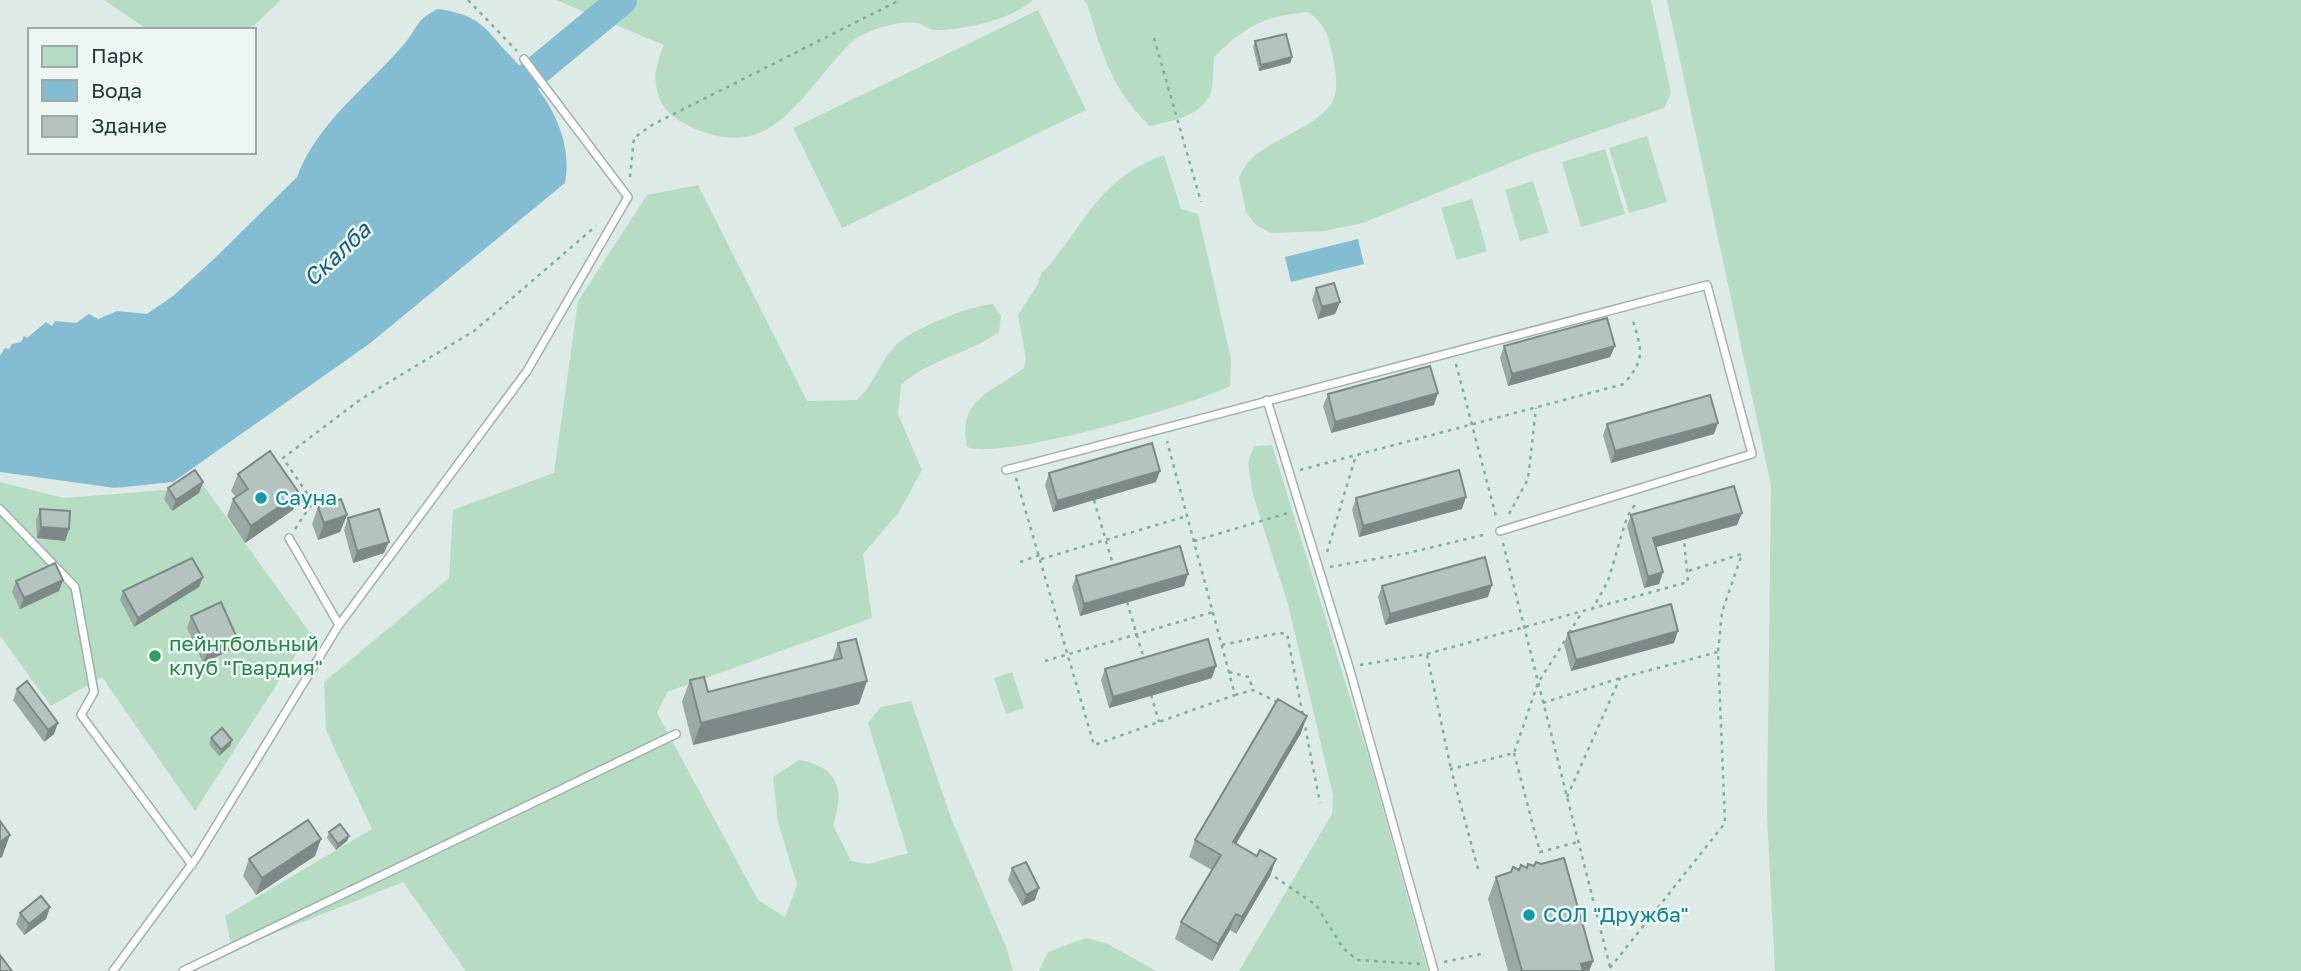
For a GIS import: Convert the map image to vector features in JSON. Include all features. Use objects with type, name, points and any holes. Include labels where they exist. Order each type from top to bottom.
[{"type":"lane","points":[[113,971],[191,864],[339,625],[527,371],[628,197],[550,90],[524,59]]},
{"type":"lane","points":[[1010,469],[1707,285],[1752,454],[1500,531]]},
{"type":"lane","points":[[1267,400],[1321,568],[1433,968]]},
{"type":"lane","points":[[0,509],[75,587],[94,692],[82,715],[191,864]]},
{"type":"lane","points":[[289,538],[339,625]]},
{"type":"lane","points":[[183,971],[676,734]]},
{"type":"path","points":[[468,0],[524,59]]},
{"type":"path","points":[[628,197],[634,138],[652,125],[900,0]]},
{"type":"path","points":[[1154,38],[1201,202]]},
{"type":"path","points":[[289,538],[313,502],[283,458],[361,399],[474,331],[601,222]]},
{"type":"path","points":[[1290,473],[1623,384],[1639,367],[1642,352],[1629,305]]},
{"type":"path","points":[[1453,350],[1611,970]]},
{"type":"path","points":[[1356,455],[1321,568],[1408,553],[1500,531],[1528,479],[1536,408]]},
{"type":"path","points":[[1163,428],[1235,695]]},
{"type":"path","points":[[1010,469],[1040,557],[1094,745],[1253,690],[1278,702]]},
{"type":"path","points":[[1592,610],[1608,581],[1627,517],[1647,486]]},
{"type":"path","points":[[1094,500],[1116,574]]},
{"type":"path","points":[[1194,541],[1301,509]]},
{"type":"path","points":[[1020,562],[1187,516]]},
{"type":"path","points":[[1349,667],[1427,654],[1688,582],[1684,540]]},
{"type":"path","points":[[1611,970],[1725,823],[1718,652],[1722,612],[1742,554],[1685,572]]},
{"type":"path","points":[[1127,602],[1147,667]]},
{"type":"path","points":[[1045,661],[1213,612]]},
{"type":"path","points":[[1578,842],[1540,852],[1514,753],[1538,683],[1582,612]]},
{"type":"path","points":[[1222,645],[1279,633],[1287,634],[1320,803]]},
{"type":"path","points":[[1543,703],[1620,678],[1718,652]]},
{"type":"path","points":[[1427,654],[1451,769],[1478,869]]},
{"type":"path","points":[[1229,672],[1249,677],[1253,690]]},
{"type":"path","points":[[1567,797],[1620,678]]},
{"type":"path","points":[[1151,695],[1159,722]]},
{"type":"path","points":[[1290,708],[1303,714]]},
{"type":"path","points":[[1451,769],[1514,753]]},
{"type":"path","points":[[1275,877],[1316,905],[1343,948],[1357,960],[1433,968],[1481,954]]},
{"type":"green space","points":[[104,0],[281,0],[251,28],[145,28]]},
{"type":"green space","points":[[556,0],[1033,0],[1013,13],[975,25],[935,30],[918,23],[906,22],[866,33],[849,45],[780,120],[765,130],[748,136],[729,138],[695,129],[666,110],[659,97],[656,82],[658,60],[664,45]]},
{"type":"green space","points":[[1084,0],[1651,0],[1671,93],[1664,108],[1532,154],[1363,223],[1324,231],[1271,233],[1256,225],[1246,212],[1239,178],[1248,162],[1260,152],[1310,123],[1330,105],[1336,90],[1335,71],[1328,37],[1319,21],[1308,12],[1279,16],[1246,30],[1214,57],[1211,91],[1201,106],[1186,116],[1150,126],[1117,85]]},
{"type":"green space","points":[[1667,0],[2301,0],[2301,971],[1775,971],[1767,816],[1771,485]]},
{"type":"green space","points":[[1038,10],[1086,110],[842,228],[793,128]]},
{"type":"green space","points":[[1647,136],[1667,202],[1629,213],[1609,148]]},
{"type":"green space","points":[[1605,149],[1625,214],[1581,227],[1562,162]]},
{"type":"green space","points":[[1164,155],[1181,209],[1198,214],[1231,359],[1230,386],[1178,406],[1055,439],[986,449],[967,447],[965,430],[972,407],[980,398],[1024,368],[1026,359],[1018,315],[1038,284],[1041,274],[1107,191],[1141,165]]},
{"type":"green space","points":[[1533,181],[1549,233],[1520,241],[1505,190]]},
{"type":"green space","points":[[698,185],[807,401],[857,400],[894,347],[913,333],[940,320],[993,304],[1001,316],[999,332],[924,369],[901,385],[898,414],[922,470],[899,512],[863,554],[872,618],[667,692],[657,713],[758,900],[785,917],[797,885],[778,822],[773,777],[799,760],[812,763],[831,774],[838,791],[833,825],[851,861],[869,864],[908,853],[868,723],[881,707],[911,701],[951,818],[1006,947],[1013,971],[466,971],[403,882],[232,950],[225,916],[372,829],[326,730],[324,682],[449,578],[453,510],[554,473],[578,301],[647,195]]},
{"type":"green space","points":[[1472,199],[1487,251],[1457,260],[1441,208]]},
{"type":"green space","points":[[1272,445],[1369,759],[1428,971],[1239,971],[1332,814],[1333,795],[1288,604],[1253,495],[1248,463],[1254,446]]},
{"type":"green space","name":"пейнтбольный клуб \"Гвардия\"","points":[[195,474],[310,633],[195,811],[102,677],[51,706],[0,636],[0,482],[64,498],[165,490]]},
{"type":"green space","points":[[1012,672],[1024,708],[1006,714],[994,678]]},
{"type":"green space","points":[[1086,938],[1108,944],[1156,971],[1039,971],[1048,952]]},
{"type":"water","points":[[438,9],[461,14],[481,25],[540,91],[559,125],[567,163],[565,183],[369,344],[173,482],[115,488],[0,472],[0,356],[5,348],[9,349],[12,344],[21,342],[24,336],[27,338],[46,322],[52,326],[55,321],[76,323],[89,314],[98,319],[117,311],[147,314],[173,296],[297,177],[306,157],[330,122],[391,59],[422,20]]},
{"type":"water","points":[[1358,239],[1364,264],[1291,282],[1285,257]]},
{"type":"building","points":[[1286,34],[1292,57],[1261,65],[1255,41]]},
{"type":"building","points":[[1334,283],[1340,302],[1322,307],[1316,288]]},
{"type":"building","points":[[1607,318],[1615,346],[1512,374],[1504,346]]},
{"type":"building","points":[[1430,366],[1438,393],[1335,422],[1328,394]]},
{"type":"building","points":[[1710,395],[1718,423],[1615,451],[1607,424]]},
{"type":"building","points":[[1152,443],[1160,471],[1057,501],[1049,473]]},
{"type":"building","points":[[270,451],[299,493],[251,526],[233,499],[248,489],[238,474]]},
{"type":"building","points":[[195,470],[203,482],[176,500],[168,488]]},
{"type":"building","points":[[1459,470],[1466,497],[1363,526],[1356,498]]},
{"type":"building","points":[[1734,486],[1742,513],[1653,538],[1663,572],[1648,577],[1631,515]]},
{"type":"building","points":[[341,499],[347,515],[324,523],[318,507]]},
{"type":"building","points":[[40,509],[70,511],[69,529],[41,527]]},
{"type":"building","points":[[379,509],[389,542],[357,551],[348,518]]},
{"type":"building","points":[[1180,546],[1188,574],[1084,604],[1076,576]]},
{"type":"building","points":[[1485,557],[1492,585],[1390,614],[1382,586]]},
{"type":"building","points":[[192,558],[203,577],[138,618],[123,591]]},
{"type":"building","points":[[55,563],[63,580],[24,598],[16,581]]},
{"type":"building","points":[[221,602],[237,638],[208,651],[191,616]]},
{"type":"building","points":[[1671,604],[1678,631],[1576,660],[1568,633]]},
{"type":"building","points":[[856,639],[867,681],[701,723],[690,680],[704,677],[708,692],[842,658],[838,643]]},
{"type":"building","points":[[1208,639],[1216,666],[1113,697],[1105,669]]},
{"type":"building","points":[[27,681],[58,723],[48,730],[17,689]]},
{"type":"building","points":[[1278,699],[1307,716],[1233,842],[1257,856],[1260,850],[1276,859],[1242,917],[1236,914],[1218,944],[1181,922],[1221,855],[1195,840]]},
{"type":"building","points":[[222,728],[232,740],[221,750],[211,738]]},
{"type":"building","points":[[308,820],[321,839],[262,878],[249,859]]},
{"type":"building","points":[[0,821],[10,835],[0,842]]},
{"type":"building","points":[[340,824],[349,836],[338,844],[329,832]]},
{"type":"building","name":"СОЛ \"Дружба\"","points":[[1564,858],[1593,961],[1581,964],[1583,971],[1522,971],[1496,877],[1511,872],[1513,867],[1519,870],[1521,865],[1527,868],[1528,864],[1534,866],[1536,862],[1541,864]]},
{"type":"building","points":[[1026,862],[1039,888],[1026,895],[1012,868]]},
{"type":"building","points":[[41,896],[50,907],[29,924],[20,913]]},
{"type":"building","points":[[0,955],[12,971],[0,971]]},
{"type":"waterway","name":"Скалба","points":[[506,96],[622,0]]},
{"type":"place","name":"Сауна","points":[[261,498]]},
{"type":"place","name":"пейнтбольный клуб \"Гвардия\"","points":[[155,656]]},
{"type":"place","name":"СОЛ \"Дружба\"","points":[[1529,915]]}]
